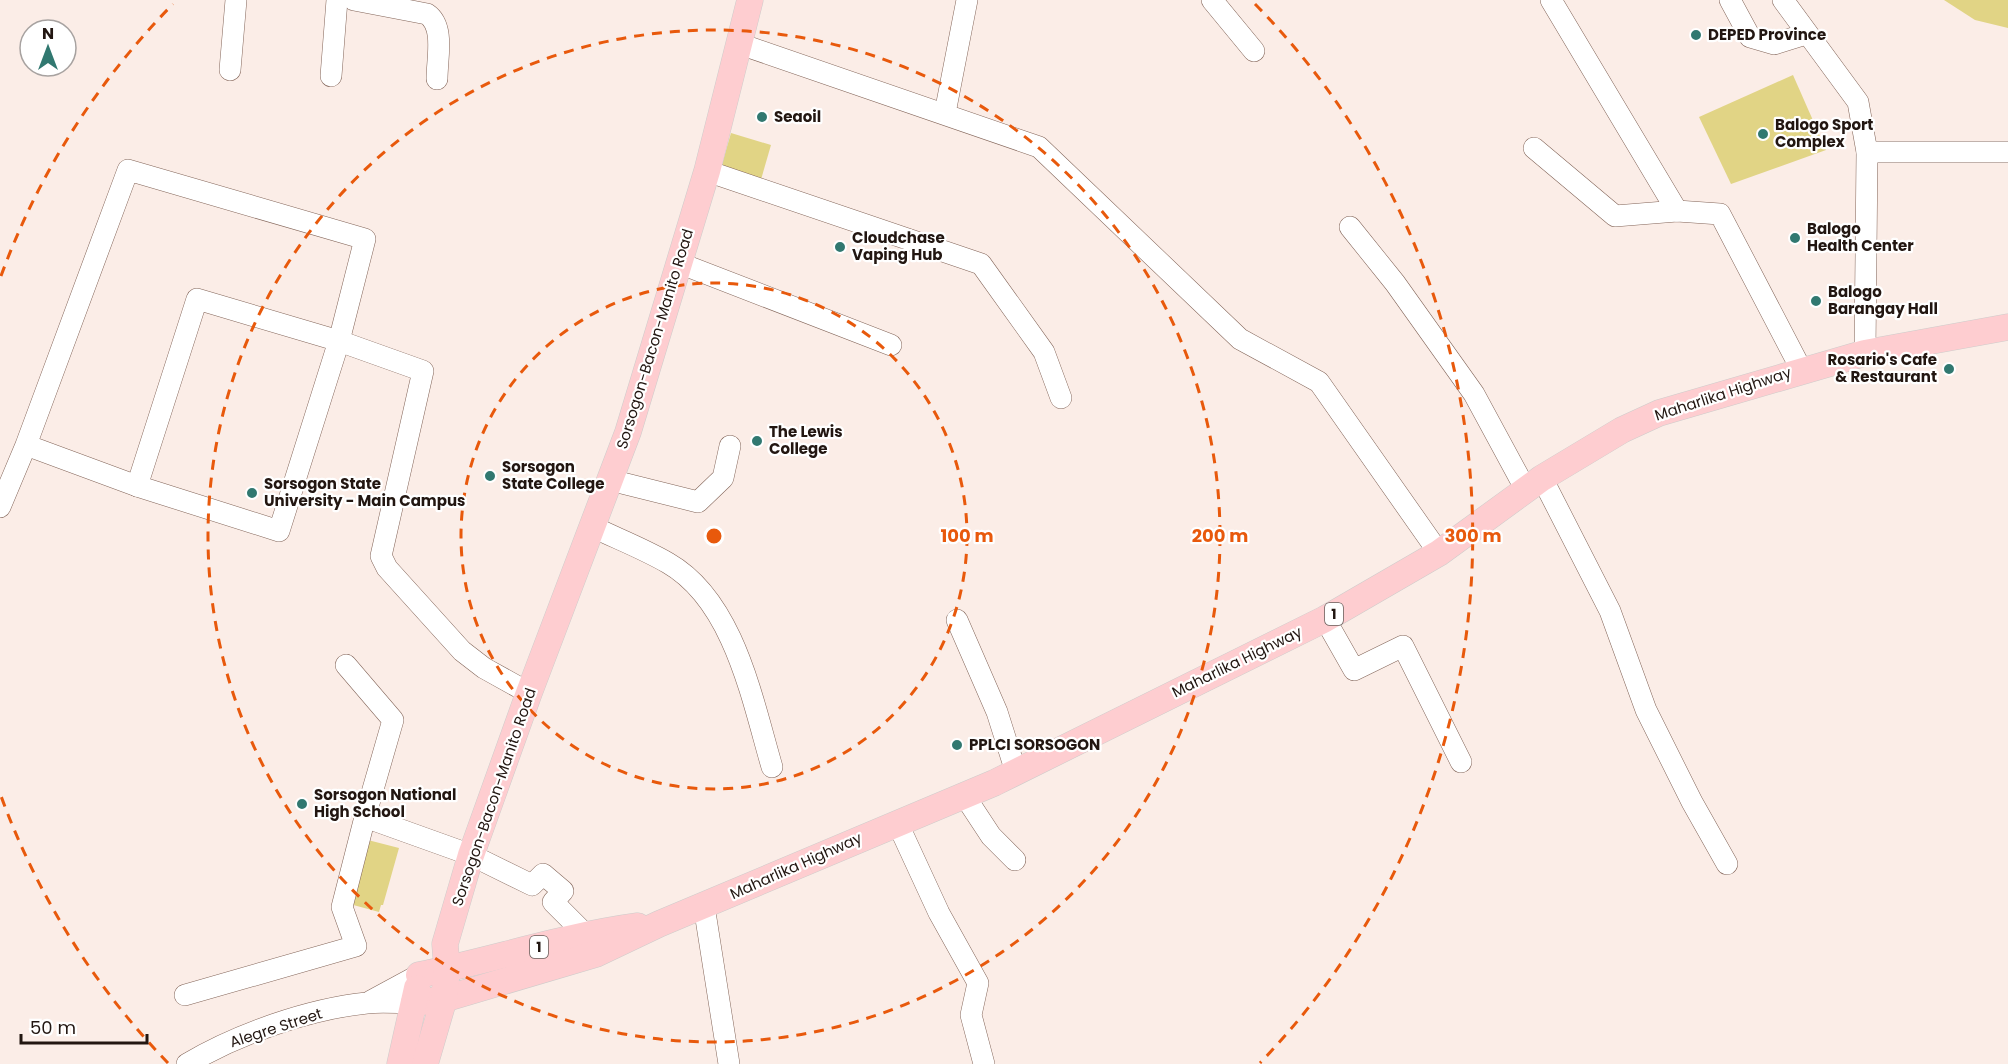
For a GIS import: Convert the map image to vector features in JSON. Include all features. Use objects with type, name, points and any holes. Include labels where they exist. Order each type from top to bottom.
[{"type":"main road","name":"Sorsogon-Bacon-Manito Road","points":[[425,1064],[444,999],[447,969],[445,944],[471,855],[529,693],[628,432],[707,171],[750,0]]},
{"type":"main road","name":"Maharlika Highway","points":[[414,1003],[444,999],[596,954],[659,924],[1017,772],[1325,619],[1439,553],[1534,484],[1623,430],[1659,413],[1801,369],[1865,353],[2008,327]]},
{"type":"main road","name":"Maharlika Highway","points":[[419,975],[585,934],[659,924]]},
{"type":"main road","name":"Sorsogon-Bacon-Manito Road","points":[[419,975],[445,944]]},
{"type":"main road","points":[[400,1064],[419,975]]},
{"type":"street","points":[[230,70],[236,0]]},
{"type":"street","points":[[331,76],[337,0]]},
{"type":"street","points":[[354,0],[427,14],[435,19],[438,29],[437,78]]},
{"type":"street","points":[[945,113],[967,0]]},
{"type":"street","points":[[1212,0],[1254,51]]},
{"type":"street","points":[[1551,0],[1677,212]]},
{"type":"street","points":[[1730,0],[1750,37],[1774,44],[1806,34]]},
{"type":"street","points":[[1783,0],[1858,102],[1867,152],[1865,353]]},
{"type":"street","points":[[740,44],[1039,147],[1240,339],[1320,382],[1439,553]]},
{"type":"street","points":[[1534,148],[1615,216],[1677,212],[1720,214],[1801,369]]},
{"type":"street","points":[[1867,152],[2008,152]]},
{"type":"street","points":[[0,507],[26,445],[128,170],[366,239],[339,341],[279,531],[137,486],[26,445]]},
{"type":"street","points":[[707,171],[981,264],[1044,352],[1061,398]]},
{"type":"street","points":[[1350,227],[1395,283],[1474,394],[1534,484],[1610,611],[1646,710],[1726,864]]},
{"type":"street","points":[[679,263],[891,345]]},
{"type":"street","points":[[137,486],[197,299],[339,341],[423,371],[381,556],[387,568],[462,651],[484,668],[529,693]]},
{"type":"street","points":[[610,480],[698,502],[723,478],[730,446]]},
{"type":"street","points":[[593,527],[669,563],[701,589],[729,633],[772,767]]},
{"type":"street","points":[[1325,619],[1354,670],[1403,645],[1461,762]]},
{"type":"street","points":[[957,620],[997,712],[1017,772]]},
{"type":"street","points":[[185,995],[356,946],[342,907],[393,720],[346,665]]},
{"type":"street","points":[[964,795],[991,836],[1015,860]]},
{"type":"street","points":[[365,817],[471,855],[532,885],[543,874],[563,891],[554,902],[585,934]]},
{"type":"street","points":[[897,822],[939,913],[978,983],[971,1016],[984,1064]]},
{"type":"street","points":[[704,906],[729,1064]]},
{"type":"street","name":"Alegre Street","points":[[368,1003],[419,975]]},
{"type":"street","name":"Alegre Street","points":[[187,1064],[210,1051],[256,1032],[334,1009],[368,1003],[414,1003]]},
{"type":"shaded area","points":[[1944,0],[2008,0],[2008,28],[1975,20]]},
{"type":"shaded area","name":"Balogo Sport Complex","points":[[1793,75],[1826,150],[1731,184],[1699,117]]},
{"type":"shaded area","points":[[731,133],[771,145],[760,183],[720,171]]},
{"type":"shaded area","points":[[364,839],[399,848],[379,912],[346,903]]},
{"type":"place","name":"DEPED Province","points":[[1696,35]]},
{"type":"place","name":"Seaoil","points":[[762,117]]},
{"type":"place","name":"Balogo Sport Complex","points":[[1763,134]]},
{"type":"place","name":"Balogo Health Center","points":[[1795,238]]},
{"type":"place","name":"Cloudchase Vaping Hub","points":[[840,247]]},
{"type":"place","name":"Balogo Barangay Hall","points":[[1816,301]]},
{"type":"place","name":"Rosario's Cafe & Restaurant","points":[[1949,369]]},
{"type":"place","name":"The Lewis College","points":[[757,441]]},
{"type":"place","name":"Sorsogon State College","points":[[490,476]]},
{"type":"place","name":"Sorsogon State University - Main Campus","points":[[252,493]]},
{"type":"place","name":"PPLCI SORSOGON","points":[[957,745]]},
{"type":"place","name":"Sorsogon National High School","points":[[302,804]]}]
